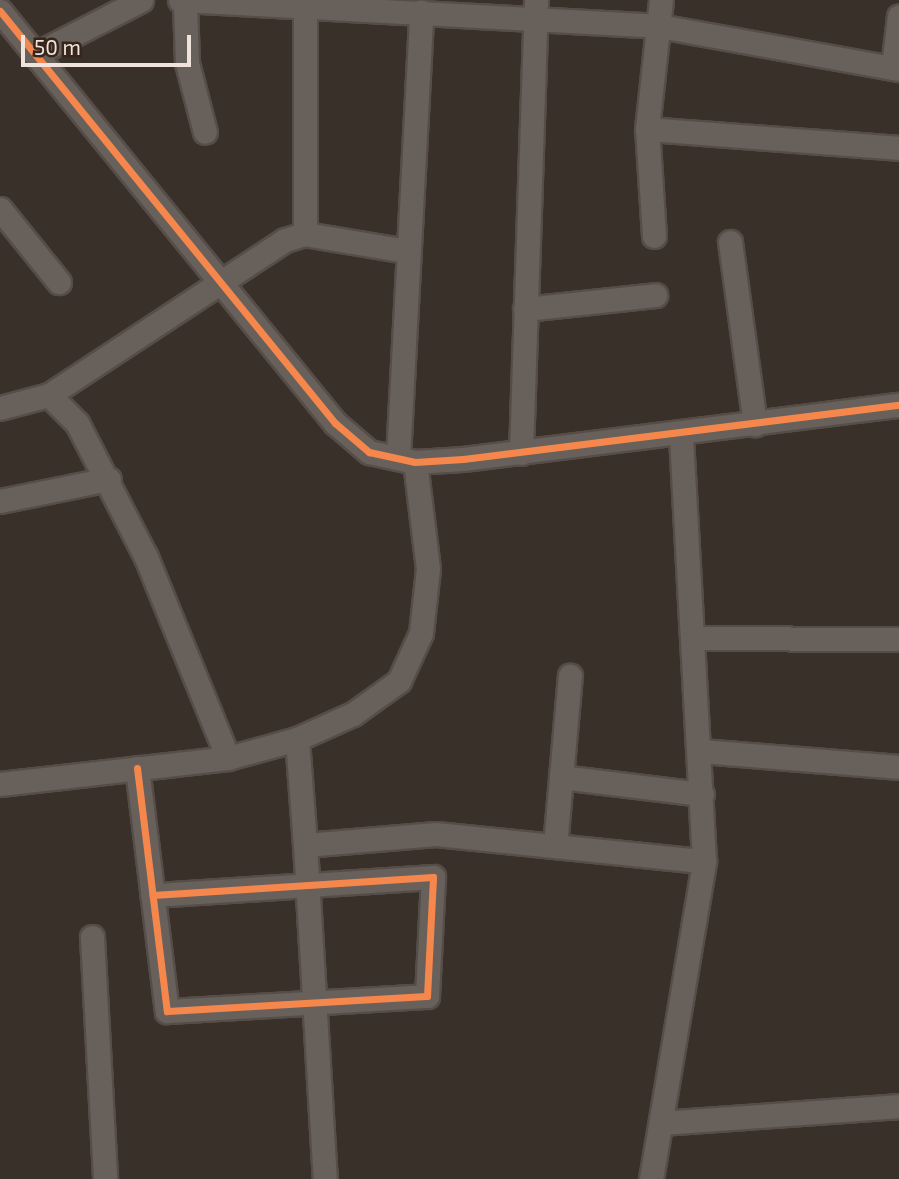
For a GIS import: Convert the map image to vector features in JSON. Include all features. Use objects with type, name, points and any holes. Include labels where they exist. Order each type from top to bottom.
[{"type":"street","points":[[38,53],[141,0]]},
{"type":"street","points":[[654,236],[647,129],[661,0]]},
{"type":"street","points":[[205,132],[187,63],[183,2],[421,12],[535,8],[659,26],[896,69],[899,16]]},
{"type":"street","points":[[305,7],[305,234]]},
{"type":"street","points":[[521,453],[535,8]]},
{"type":"street","points":[[0,784],[228,758],[297,739],[353,714],[399,681],[421,633],[428,569],[406,460],[407,251],[421,12]]},
{"type":"street","points":[[5,23],[38,53],[335,423],[369,452],[406,460],[521,453],[899,405]]},
{"type":"street","points":[[647,129],[899,148]]},
{"type":"street","points":[[0,209],[59,282]]},
{"type":"street","points":[[0,408],[50,395],[285,240],[305,234],[407,251]]},
{"type":"street","points":[[730,242],[755,424]]},
{"type":"street","points":[[525,309],[655,295]]},
{"type":"street","points":[[50,395],[77,423],[109,479],[146,557],[228,758]]},
{"type":"street","points":[[651,1179],[704,861],[701,751],[681,433]]},
{"type":"street","points":[[0,501],[109,479]]},
{"type":"street","points":[[694,638],[899,639]]},
{"type":"street","points":[[555,846],[570,676]]},
{"type":"street","points":[[297,739],[325,1179]]},
{"type":"street","points":[[701,751],[899,766]]},
{"type":"street","points":[[137,768],[167,1011],[314,1000],[427,996],[433,877],[153,895]]},
{"type":"street","points":[[561,777],[702,794]]},
{"type":"street","points":[[305,845],[436,834],[704,861]]},
{"type":"street","points":[[92,937],[105,1179]]},
{"type":"street","points":[[662,1123],[899,1107]]},
{"type":"cycle path","points":[[0,11],[335,423],[369,452],[415,462],[463,459],[899,405]]},
{"type":"cycle path","points":[[137,768],[167,1011],[427,996],[433,877],[153,895]]}]
